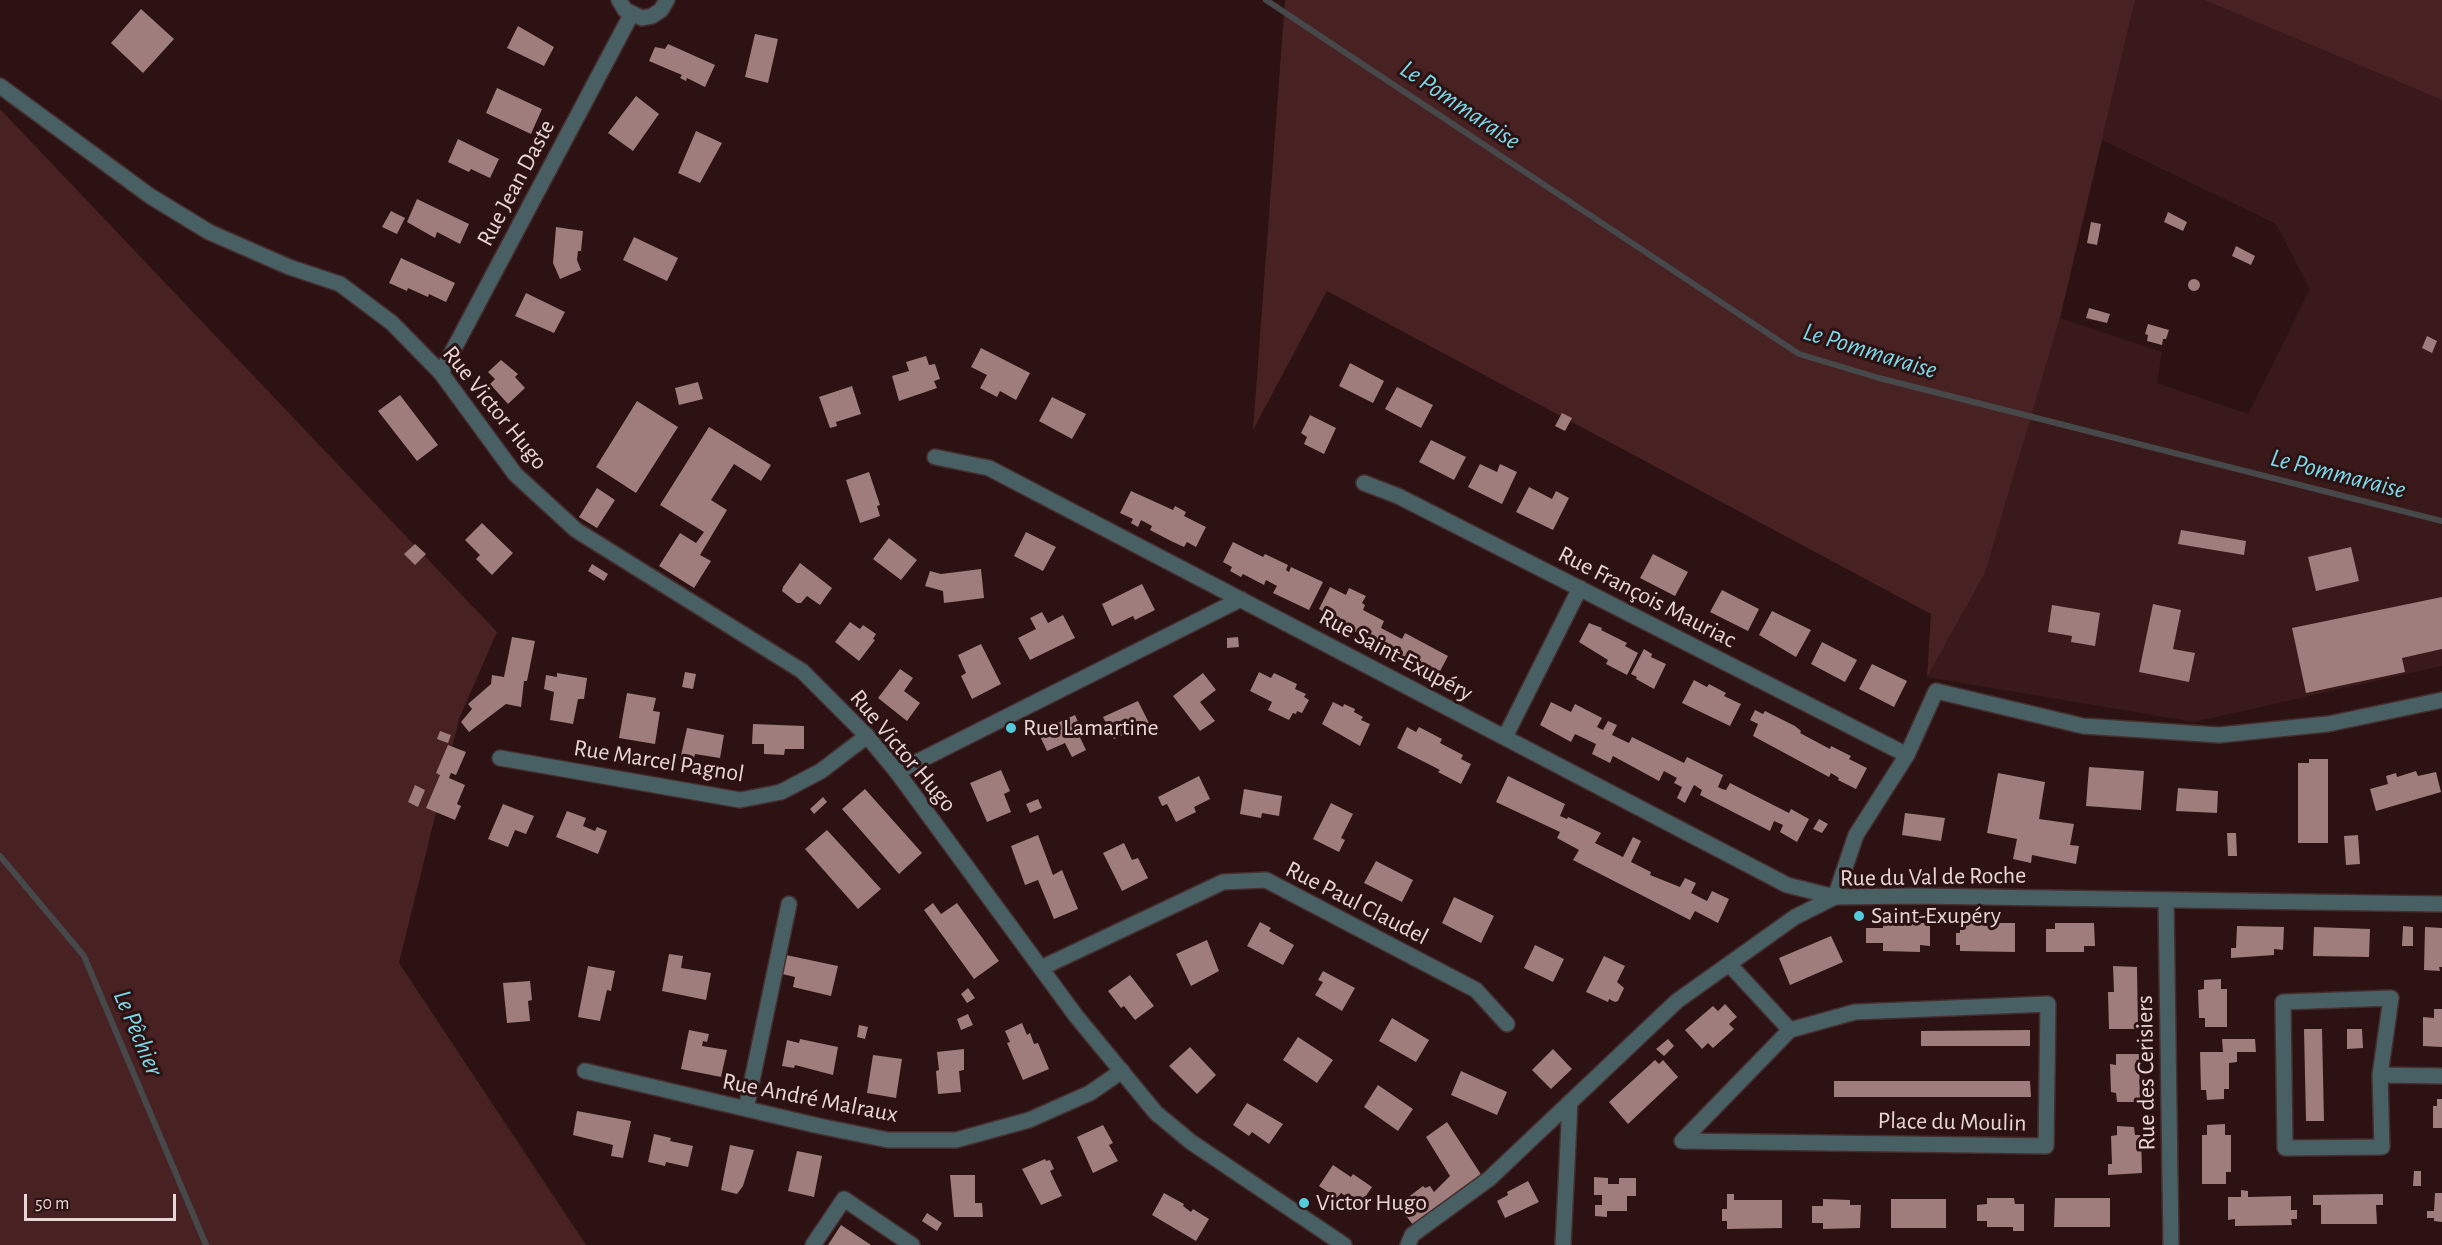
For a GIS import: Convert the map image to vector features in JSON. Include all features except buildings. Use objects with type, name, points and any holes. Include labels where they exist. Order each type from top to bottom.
[{"type":"street","points":[[619,0],[631,15],[642,18],[652,16],[661,10],[667,0]]},
{"type":"street","name":"Rue Jean Daste","points":[[441,373],[631,15]]},
{"type":"street","name":"Rue Victor Hugo","points":[[0,86],[150,196],[209,232],[289,267],[340,284],[392,323],[441,373],[515,474],[576,530],[802,671],[867,736],[897,772],[1076,1016],[1156,1113],[1191,1142],[1344,1245]]},
{"type":"street","name":"Rue Saint-Exupéry","points":[[935,457],[988,468],[1787,885],[1835,897]]},
{"type":"street","name":"Rue François Mauriac","points":[[1364,483],[1398,496],[1907,755]]},
{"type":"street","points":[[1505,737],[1580,588]]},
{"type":"street","points":[[897,772],[1241,600]]},
{"type":"street","points":[[1835,897],[1856,835],[1907,755],[1936,691],[2083,726],[2219,735],[2328,724],[2442,700]]},
{"type":"street","name":"Rue Marcel Pagnol","points":[[500,758],[740,800],[781,792],[821,771],[867,736]]},
{"type":"street","name":"Rue Paul Claudel","points":[[1041,968],[1222,882],[1266,880],[1476,990],[1507,1024]]},
{"type":"street","name":"Rue du Val de Roche","points":[[1408,1245],[1412,1235],[1489,1179],[1677,1001],[1795,917],[1835,897],[1917,896],[2442,904]]},
{"type":"street","name":"Rue des Cerisiers","points":[[2166,900],[2171,1245]]},
{"type":"street","points":[[746,1109],[789,904]]},
{"type":"street","points":[[1729,964],[1790,1030]]},
{"type":"street","points":[[2391,998],[2380,1075],[2382,1147],[2285,1148],[2283,1002],[2391,998]]},
{"type":"street","name":"Place du Moulin","points":[[2049,1004],[2046,1146],[1682,1141],[1790,1030],[1855,1012],[2049,1004]]},
{"type":"street","name":"Rue André Malraux","points":[[585,1071],[888,1140],[956,1140],[1029,1120],[1090,1093],[1122,1071]]},
{"type":"street","points":[[2380,1075],[2442,1076]]},
{"type":"street","points":[[1563,1245],[1570,1102]]},
{"type":"street","points":[[813,1245],[844,1199],[912,1245]]},
{"type":"shaded area","points":[[1285,0],[2135,0],[2060,318],[1985,573],[1927,677],[1931,614],[1327,291],[1253,430]]},
{"type":"shaded area","points":[[2135,0],[2204,0],[2442,100],[2442,666],[2194,722],[1927,677],[1985,573],[2060,318],[2162,352],[2157,383],[2248,414],[2310,289],[2276,224],[2102,140]]},
{"type":"shaded area","points":[[2204,0],[2442,0],[2442,100]]},
{"type":"shaded area","points":[[0,109],[497,632],[459,719],[399,963],[586,1245],[0,1245]]},
{"type":"waterway","name":"Le Pommaraise","points":[[1266,0],[1799,354],[1879,378],[2442,521]]},
{"type":"waterway","name":"Le Pêchier","points":[[0,856],[84,956],[206,1245]]},
{"type":"place","name":"Rue Lamartine","points":[[1011,728]]},
{"type":"place","name":"Saint-Exupéry","points":[[1859,916]]},
{"type":"place","name":"Victor Hugo","points":[[1304,1203]]}]
